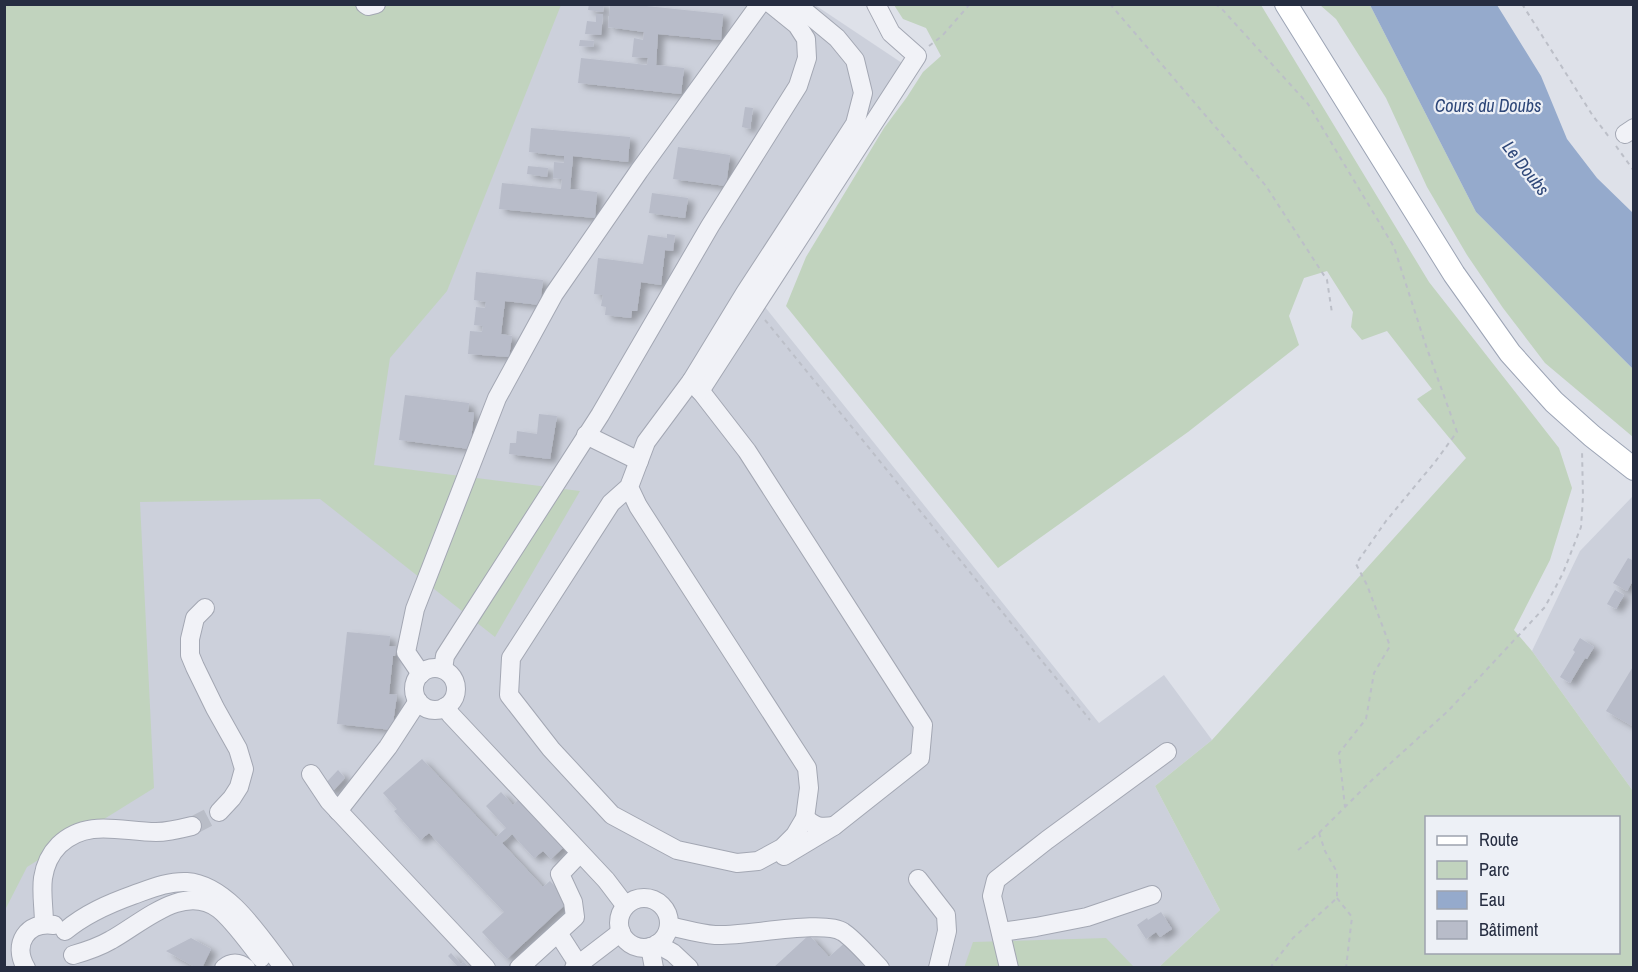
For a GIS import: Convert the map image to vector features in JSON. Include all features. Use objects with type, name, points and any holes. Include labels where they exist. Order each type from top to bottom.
[{"type":"main road","points":[[1286,4],[1454,273],[1510,353],[1554,402],[1634,469]]},
{"type":"main road","points":[[1299,4],[1452,250],[1506,329],[1546,377],[1607,434],[1634,454]]},
{"type":"street","points":[[365,4],[368,6],[376,4]]},
{"type":"street","points":[[421,674],[406,652],[415,609],[497,398],[554,294],[639,171],[760,4]]},
{"type":"street","points":[[443,669],[445,656],[586,435],[710,226],[798,86],[807,58],[806,39],[797,25],[771,4]]},
{"type":"street","points":[[696,386],[745,293],[855,124],[863,93],[855,60],[837,38],[796,4]]},
{"type":"street","points":[[696,386],[747,451],[923,724],[920,758],[834,826],[782,857],[758,861],[737,863],[677,850],[612,815],[551,749],[509,695],[511,658],[611,503],[629,487],[646,442],[696,386],[755,308],[917,56],[891,33],[876,4]]},
{"type":"street","points":[[889,4],[891,33]]},
{"type":"street","points":[[586,435],[639,461]]},
{"type":"street","points":[[629,487],[638,506],[807,768],[809,788],[805,818],[795,835],[782,848],[758,861]]},
{"type":"street","points":[[206,608],[195,618],[190,639],[190,655],[215,708],[238,749],[244,769],[239,787],[219,812]]},
{"type":"street","points":[[431,668],[443,669],[453,678],[456,691],[454,697],[445,707],[428,708],[418,701],[414,690],[417,678],[431,668]]},
{"type":"street","points":[[338,811],[388,747],[418,701]]},
{"type":"street","points":[[445,707],[606,880],[625,906]]},
{"type":"street","points":[[1009,968],[992,896],[996,880],[1167,752]]},
{"type":"street","points":[[311,774],[338,811],[486,968]]},
{"type":"street","points":[[805,818],[815,826],[823,828],[834,826]]},
{"type":"street","points":[[44,924],[42,880],[44,871],[47,862],[65,839],[101,827],[153,832],[172,831],[192,826]]},
{"type":"street","points":[[519,968],[575,917],[573,902],[560,874],[580,853]]},
{"type":"street","points":[[918,879],[946,915],[947,931],[938,968]]},
{"type":"street","points":[[65,931],[87,914],[127,897],[157,886],[187,882],[198,884],[228,901],[247,920],[284,968]]},
{"type":"street","points":[[1001,932],[1087,917],[1152,895]]},
{"type":"street","points":[[647,898],[661,904],[669,918],[669,926],[663,940],[654,946],[643,948],[630,944],[621,932],[619,918],[625,906],[632,901],[647,898]]},
{"type":"street","points":[[70,961],[94,950],[174,903],[198,900],[219,909],[270,968]]},
{"type":"street","points":[[17,959],[24,937],[30,930],[44,924],[53,925],[65,931],[70,938],[73,946],[70,961]]},
{"type":"street","points":[[669,926],[716,935],[832,927],[843,932],[880,968]]},
{"type":"street","points":[[558,933],[576,966],[621,932]]},
{"type":"street","points":[[654,946],[654,968]]},
{"type":"street","points":[[654,946],[673,953],[689,968]]},
{"type":"street","points":[[224,968],[228,964],[236,963],[246,968]]},
{"type":"path","points":[[917,56],[942,36],[970,4]]},
{"type":"path","points":[[1110,4],[1266,186],[1327,280],[1332,313]]},
{"type":"path","points":[[1215,4],[1308,104],[1394,247],[1457,432],[1386,521],[1356,564],[1367,585],[1390,646],[1374,673],[1366,719],[1339,753],[1345,807]]},
{"type":"path","points":[[1522,4],[1593,116],[1634,171]]},
{"type":"path","points":[[755,308],[1090,720]]},
{"type":"path","points":[[1298,850],[1449,710],[1545,607],[1563,573],[1581,527],[1583,497],[1581,451],[1592,436]]},
{"type":"path","points":[[1318,833],[1336,872],[1337,898],[1352,917],[1346,968]]},
{"type":"path","points":[[1270,968],[1293,938],[1337,898]]},
{"type":"shaded area","points":[[5,5],[815,5],[905,65],[757,297],[1099,723],[1164,675],[1212,740],[1155,786],[1220,910],[1159,967],[5,968]]},
{"type":"shaded area","points":[[1633,496],[1633,791],[1532,651],[1580,551]]},
{"type":"green space","points":[[5,5],[561,5],[447,291],[390,358],[374,465],[580,491],[495,637],[320,499],[140,502],[154,788],[27,867],[5,910]]},
{"type":"green space","points":[[894,5],[1261,5],[1429,282],[1559,448],[1572,488],[1550,560],[1514,630],[1532,651],[1633,791],[1633,967],[1159,967],[1220,910],[1155,786],[1212,740],[1466,458],[1417,399],[1432,389],[1387,331],[1362,340],[1351,327],[1353,312],[1327,271],[1304,278],[1289,316],[1299,345],[1188,432],[998,568],[786,306],[806,257],[884,128],[923,72],[941,56],[926,28],[903,19]]},
{"type":"green space","points":[[1320,5],[1370,5],[1476,212],[1633,369],[1633,437],[1545,363],[1503,308],[1467,255],[1427,187],[1386,98],[1336,19]]},
{"type":"green space","points":[[1106,938],[1134,967],[964,968],[973,942]]},
{"type":"water","name":"Cours du Doubs","points":[[1370,5],[1497,5],[1541,76],[1567,139],[1597,178],[1633,213],[1633,369],[1476,212]]},
{"type":"building","points":[[589,4],[604,4],[603,12],[588,10]]},
{"type":"building","points":[[610,4],[723,14],[721,40],[658,34],[656,65],[684,68],[681,94],[578,83],[581,58],[647,65],[648,58],[632,57],[634,38],[643,40],[644,32],[608,27]]},
{"type":"building","points":[[596,14],[603,14],[601,35],[585,34],[587,21],[596,22]]},
{"type":"building","points":[[580,40],[594,41],[593,47],[579,46]]},
{"type":"building","points":[[745,107],[753,108],[750,129],[742,127]]},
{"type":"building","points":[[531,128],[630,137],[628,162],[573,156],[570,189],[597,192],[595,218],[499,209],[502,183],[561,189],[562,179],[553,178],[554,162],[564,163],[564,156],[529,152]]},
{"type":"building","points":[[678,147],[730,155],[726,186],[673,179]]},
{"type":"building","points":[[528,166],[548,168],[547,177],[527,174]]},
{"type":"building","points":[[652,193],[688,198],[685,218],[649,213]]},
{"type":"building","points":[[667,234],[675,235],[673,251],[665,250],[661,285],[641,282],[637,311],[632,311],[631,318],[605,315],[606,307],[601,306],[603,295],[594,294],[598,258],[643,264],[648,235],[667,238]]},
{"type":"building","points":[[476,272],[543,280],[540,305],[505,301],[501,334],[512,336],[509,357],[468,354],[470,331],[482,332],[483,326],[474,325],[476,307],[485,308],[486,302],[474,300]]},
{"type":"building","points":[[405,395],[469,403],[468,412],[474,413],[470,449],[399,440]]},
{"type":"building","points":[[539,414],[557,416],[550,459],[509,454],[510,443],[516,443],[517,431],[537,434]]},
{"type":"building","points":[[1628,558],[1634,561],[1634,579],[1627,591],[1613,583]]},
{"type":"building","points":[[1615,590],[1624,595],[1616,609],[1607,604]]},
{"type":"building","points":[[347,632],[390,636],[389,646],[396,647],[389,694],[397,695],[392,730],[337,724]]},
{"type":"building","points":[[1580,638],[1594,647],[1570,683],[1560,677],[1575,652],[1573,650]]},
{"type":"building","points":[[1634,665],[1634,727],[1606,711]]},
{"type":"building","points":[[422,759],[496,837],[506,828],[486,806],[501,792],[513,805],[522,796],[566,845],[551,859],[543,851],[534,858],[512,834],[502,843],[543,887],[550,881],[569,901],[507,959],[482,932],[504,912],[429,833],[420,840],[394,811],[397,809],[383,793]]},
{"type":"building","points":[[338,770],[345,778],[331,793],[323,786]]},
{"type":"building","points":[[1161,912],[1172,929],[1160,937],[1156,932],[1146,939],[1137,925]]},
{"type":"building","points":[[809,935],[829,957],[849,939],[875,968],[773,968]]},
{"type":"building","points":[[191,938],[211,949],[202,968],[197,968],[166,951]]},
{"type":"building","points":[[451,953],[461,964],[464,962],[469,968],[459,968],[448,956]]},
{"type":"tunnel","points":[[192,826],[219,812]]},
{"type":"water label","name":"Le Doubs","points":[[1526,168]]}]
